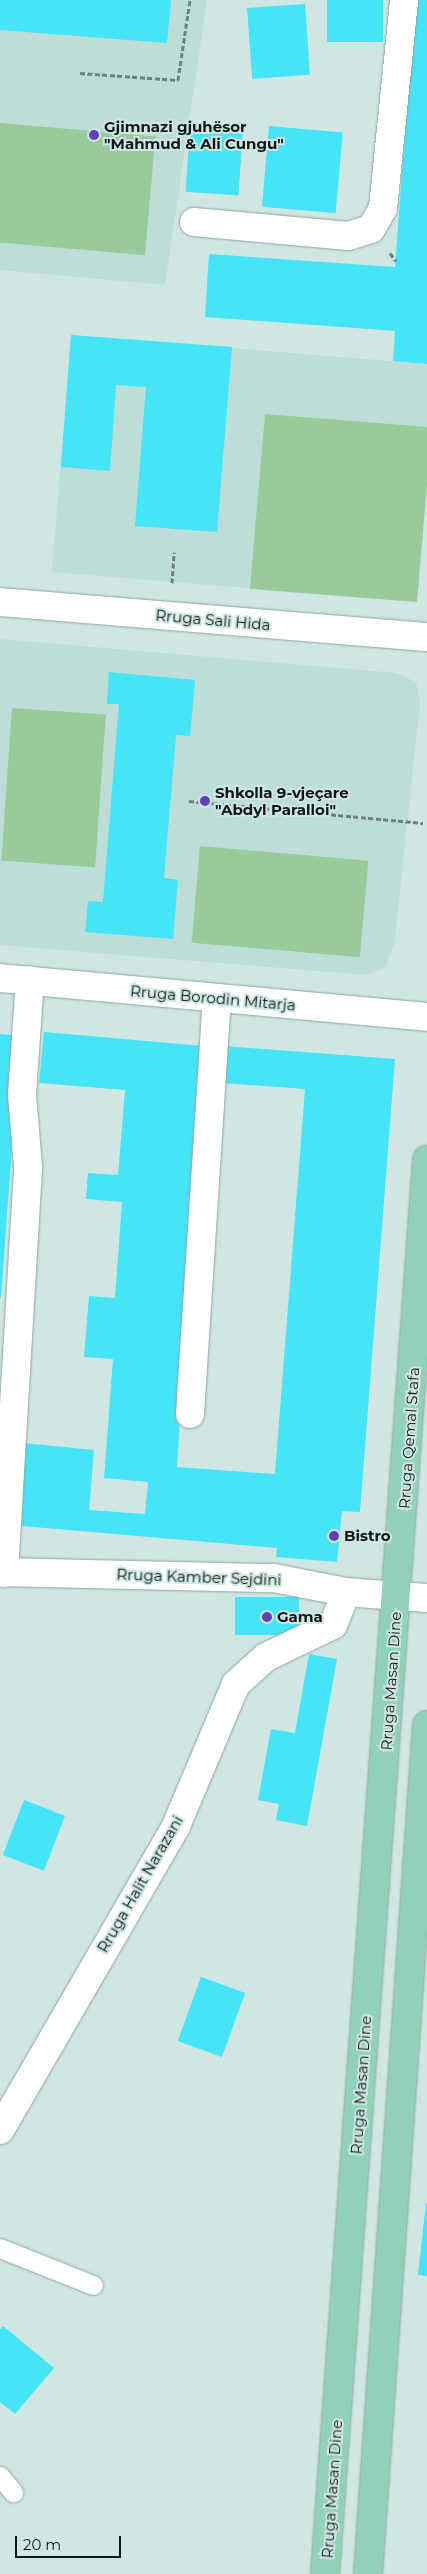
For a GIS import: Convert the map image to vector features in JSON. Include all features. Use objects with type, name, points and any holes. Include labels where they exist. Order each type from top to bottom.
[{"type":"main road","name":"Rruga Qemal Stafa","points":[[398,1596],[427,1160]]},
{"type":"main road","name":"Rruga Masan Dine","points":[[325,2574],[398,1596]]},
{"type":"main road","points":[[368,2574],[427,1726]]},
{"type":"street","points":[[194,222],[348,236],[370,229],[383,208],[404,0]]},
{"type":"street","name":"Rruga Sali Hida","points":[[0,602],[427,637]]},
{"type":"street","name":"Rruga Borodin Mitarja","points":[[0,978],[427,1017]]},
{"type":"street","points":[[2,1573],[28,1167],[22,1094],[30,980]]},
{"type":"street","points":[[190,1414],[218,999]]},
{"type":"street","name":"Rruga Kamber Sejdini","points":[[2,1573],[274,1578],[346,1592],[427,1598]]},
{"type":"street","name":"Rruga Halit Narazani","points":[[0,2130],[176,1826],[236,1684],[266,1657],[333,1625],[346,1592]]},
{"type":"lane","points":[[0,2248],[93,2285]]},
{"type":"lane","points":[[0,2476],[13,2492]]},
{"type":"path","points":[[80,73],[178,80],[190,0]]},
{"type":"path","points":[[172,582],[174,552]]},
{"type":"path","points":[[189,801],[423,823]]},
{"type":"shaded area","name":"Gjimnazi gjuhësor \"Mahmud & Ali Cungu\"","points":[[0,0],[207,0],[165,285],[0,270]]},
{"type":"shaded area","points":[[71,335],[427,364],[427,484],[417,602],[52,572]]},
{"type":"shaded area","name":"Shkolla 9-vjeçare \"Abdyl Paralloi\"","points":[[0,639],[396,673],[416,682],[420,703],[394,946],[385,967],[367,975],[0,945]]},
{"type":"green space","points":[[0,123],[155,137],[145,255],[0,242]]},
{"type":"green space","points":[[265,414],[427,427],[427,484],[417,602],[250,589]]},
{"type":"green space","points":[[12,708],[106,715],[95,867],[1,861]]},
{"type":"green space","points":[[200,846],[368,861],[360,957],[192,943]]},
{"type":"building","points":[[0,0],[171,0],[167,43],[0,30]]},
{"type":"building","points":[[327,0],[383,0],[383,42],[327,42]]},
{"type":"building","points":[[415,0],[427,0],[427,364],[393,361],[395,331],[205,317],[209,254],[395,267]]},
{"type":"building","points":[[305,4],[310,75],[252,79],[247,8]]},
{"type":"building","points":[[269,126],[343,132],[336,213],[262,207]]},
{"type":"building","points":[[190,128],[243,132],[238,196],[186,192]]},
{"type":"building","points":[[71,335],[232,347],[217,532],[135,526],[146,387],[116,385],[110,471],[61,467]]},
{"type":"building","points":[[109,672],[195,680],[190,736],[176,735],[164,878],[178,880],[173,939],[85,932],[88,901],[103,902],[119,704],[107,704]]},
{"type":"building","points":[[44,1032],[203,1046],[177,1467],[275,1474],[305,1089],[221,1083],[223,1046],[395,1059],[360,1512],[342,1511],[337,1562],[276,1557],[277,1548],[22,1526],[23,1443],[94,1450],[89,1510],[145,1514],[148,1482],[104,1478],[113,1359],[84,1357],[89,1296],[115,1298],[122,1202],[86,1199],[88,1173],[118,1175],[125,1090],[39,1083]]},
{"type":"building","points":[[0,1034],[20,1036],[1,1298],[0,1297]]},
{"type":"building","name":"Gama","points":[[235,1597],[299,1597],[299,1635],[235,1635]]},
{"type":"building","points":[[309,1654],[337,1659],[307,1826],[276,1820],[279,1804],[258,1800],[271,1729],[295,1733]]},
{"type":"building","points":[[24,1800],[65,1816],[44,1871],[3,1855]]},
{"type":"building","points":[[201,1977],[245,1993],[222,2057],[178,2041]]},
{"type":"building","points":[[427,2203],[427,2276],[418,2275]]},
{"type":"building","points":[[3,2326],[54,2368],[15,2414],[0,2402],[0,2330]]},
{"type":"place","name":"Gjimnazi gjuhësor \"Mahmud & Ali Cungu\"","points":[[94,135]]},
{"type":"place","name":"Shkolla 9-vjeçare \"Abdyl Paralloi\"","points":[[205,801]]},
{"type":"place","name":"Bistro","points":[[334,1536]]},
{"type":"place","name":"Gama","points":[[267,1617]]}]
